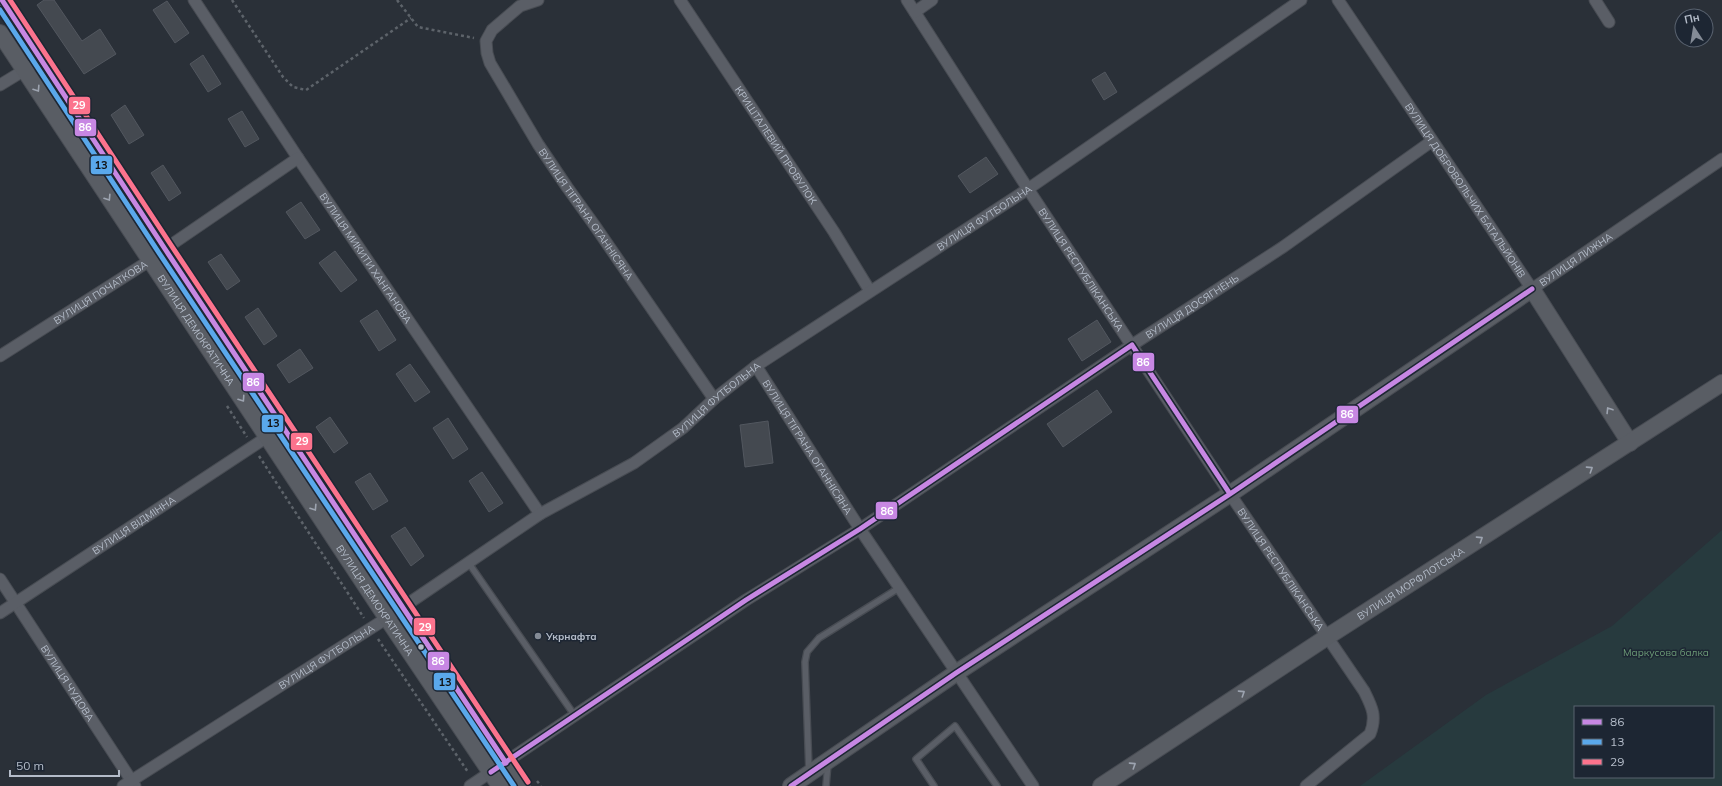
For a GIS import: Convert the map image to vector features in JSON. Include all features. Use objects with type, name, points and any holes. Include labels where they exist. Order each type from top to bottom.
[{"type":"street","name":"ВУЛИЦЯ ДЕМОКРАТИЧНА","points":[[2,0],[164,248],[522,786]]},
{"type":"street","name":"ВУЛИЦЯ МИКИТИ ХАНГАНОВА","points":[[194,0],[298,158],[540,514]]},
{"type":"street","points":[[486,40],[492,30],[520,6],[538,0]]},
{"type":"street","name":"КРИШТАЛЕВИЙ ПРОВУЛОК","points":[[680,0],[834,232],[870,291]]},
{"type":"street","name":"ВУЛИЦЯ РЕСПУБЛІКАНСЬКА","points":[[907,0],[1028,189],[1230,494],[1364,691],[1374,717],[1374,725],[1370,734],[1306,786]]},
{"type":"street","points":[[915,12],[932,0]]},
{"type":"street","name":"ВУЛИЦЯ ФУТБОЛЬНА","points":[[130,784],[387,618],[540,514],[634,463],[683,428],[714,399],[756,366],[1028,189],[1301,0]]},
{"type":"street","name":"ВУЛИЦЯ ДОБРОВОЛЬЧИХ БАТАЛЬЙОНІВ","points":[[1338,0],[1532,288],[1630,443]]},
{"type":"street","points":[[1595,0],[1609,22]]},
{"type":"street","name":"ВУЛИЦЯ ДЕМОКРАТИЧНА","points":[[0,33],[149,261],[500,786]]},
{"type":"street","name":"ВУЛИЦЯ ТІГРАНА ОГАННІСЯНА","points":[[486,40],[487,53],[490,63],[538,144],[714,399]]},
{"type":"street","points":[[0,85],[41,60]]},
{"type":"street","name":"ВУЛИЦЯ ДОСЯГНЕНЬ","points":[[472,784],[506,763],[746,600],[860,530],[1132,345],[1283,247],[1432,141]]},
{"type":"street","name":"ВУЛИЦЯ ПОЧАТКОВА","points":[[0,356],[149,261],[164,248],[298,158]]},
{"type":"street","name":"ВУЛИЦЯ ЛИЖНА","points":[[791,786],[956,672],[1230,494],[1722,159]]},
{"type":"street","name":"ВУЛИЦЯ ТІГРАНА ОГАННІСЯНА","points":[[756,366],[860,530],[1033,786]]},
{"type":"street","name":"ВУЛИЦЯ МОРФЛОТСЬКА","points":[[1100,786],[1327,637],[1722,383]]},
{"type":"street","name":"ВУЛИЦЯ ВІДМІННА","points":[[0,613],[267,437]]},
{"type":"street","name":"ВУЛИЦЯ ЧУДОВА","points":[[0,579],[130,784]]},
{"type":"lane","points":[[468,562],[575,716]]},
{"type":"lane","points":[[809,774],[807,652],[819,638],[899,588]]},
{"type":"lane","points":[[934,786],[916,759],[955,726],[997,786]]},
{"type":"lane","points":[[826,786],[828,761]]},
{"type":"path","points":[[232,0],[283,77],[292,87],[306,90],[411,18]]},
{"type":"path","points":[[397,0],[418,27],[486,40]]},
{"type":"path","points":[[377,637],[472,784]]},
{"type":"green space","name":"Маркусова балка","points":[[1722,530],[1722,786],[1360,786],[1486,695],[1612,626]]},
{"type":"building","points":[[44,0],[54,0],[82,41],[100,29],[116,54],[84,74],[37,5]]},
{"type":"building","points":[[167,1],[189,33],[175,43],[153,10]]},
{"type":"building","points":[[203,55],[221,84],[208,92],[190,64]]},
{"type":"building","points":[[1105,72],[1117,92],[1104,100],[1092,80]]},
{"type":"building","points":[[125,105],[144,135],[129,144],[111,115]]},
{"type":"building","points":[[242,111],[259,139],[245,147],[228,119]]},
{"type":"building","points":[[986,157],[998,174],[970,193],[958,176]]},
{"type":"building","points":[[163,165],[181,193],[169,201],[151,173]]},
{"type":"building","points":[[301,202],[320,230],[305,239],[286,212]]},
{"type":"building","points":[[335,251],[357,280],[341,292],[319,263]]},
{"type":"building","points":[[221,254],[240,281],[227,290],[208,262]]},
{"type":"building","points":[[258,308],[277,336],[264,345],[245,317]]},
{"type":"building","points":[[377,310],[396,340],[379,351],[360,321]]},
{"type":"building","points":[[1097,320],[1111,342],[1082,361],[1068,339]]},
{"type":"building","points":[[300,349],[313,368],[289,383],[277,365]]},
{"type":"building","points":[[410,364],[430,392],[415,402],[396,374]]},
{"type":"building","points":[[1097,390],[1112,412],[1063,447],[1047,424]]},
{"type":"building","points":[[330,417],[348,443],[334,453],[316,427]]},
{"type":"building","points":[[448,418],[468,449],[453,459],[433,428]]},
{"type":"building","points":[[768,421],[773,463],[745,467],[740,425]]},
{"type":"building","points":[[482,472],[503,503],[489,512],[469,481]]},
{"type":"building","points":[[370,473],[388,501],[373,510],[355,482]]},
{"type":"building","points":[[405,527],[424,556],[411,566],[391,536]]},
{"type":"transit line","name":"86","points":[[2,0],[165,249],[506,763]]},
{"type":"transit line","name":"29","points":[[10,0],[528,782]]},
{"type":"transit line","name":"13","points":[[0,10],[159,253],[514,786]]},
{"type":"transit line","name":"86","points":[[791,786],[956,673],[1230,494],[1532,289]]},
{"type":"transit line","name":"86","points":[[491,772],[746,600],[860,529],[1132,345],[1230,494]]},
{"type":"place","name":"Укрнафта","points":[[538,636]]}]
